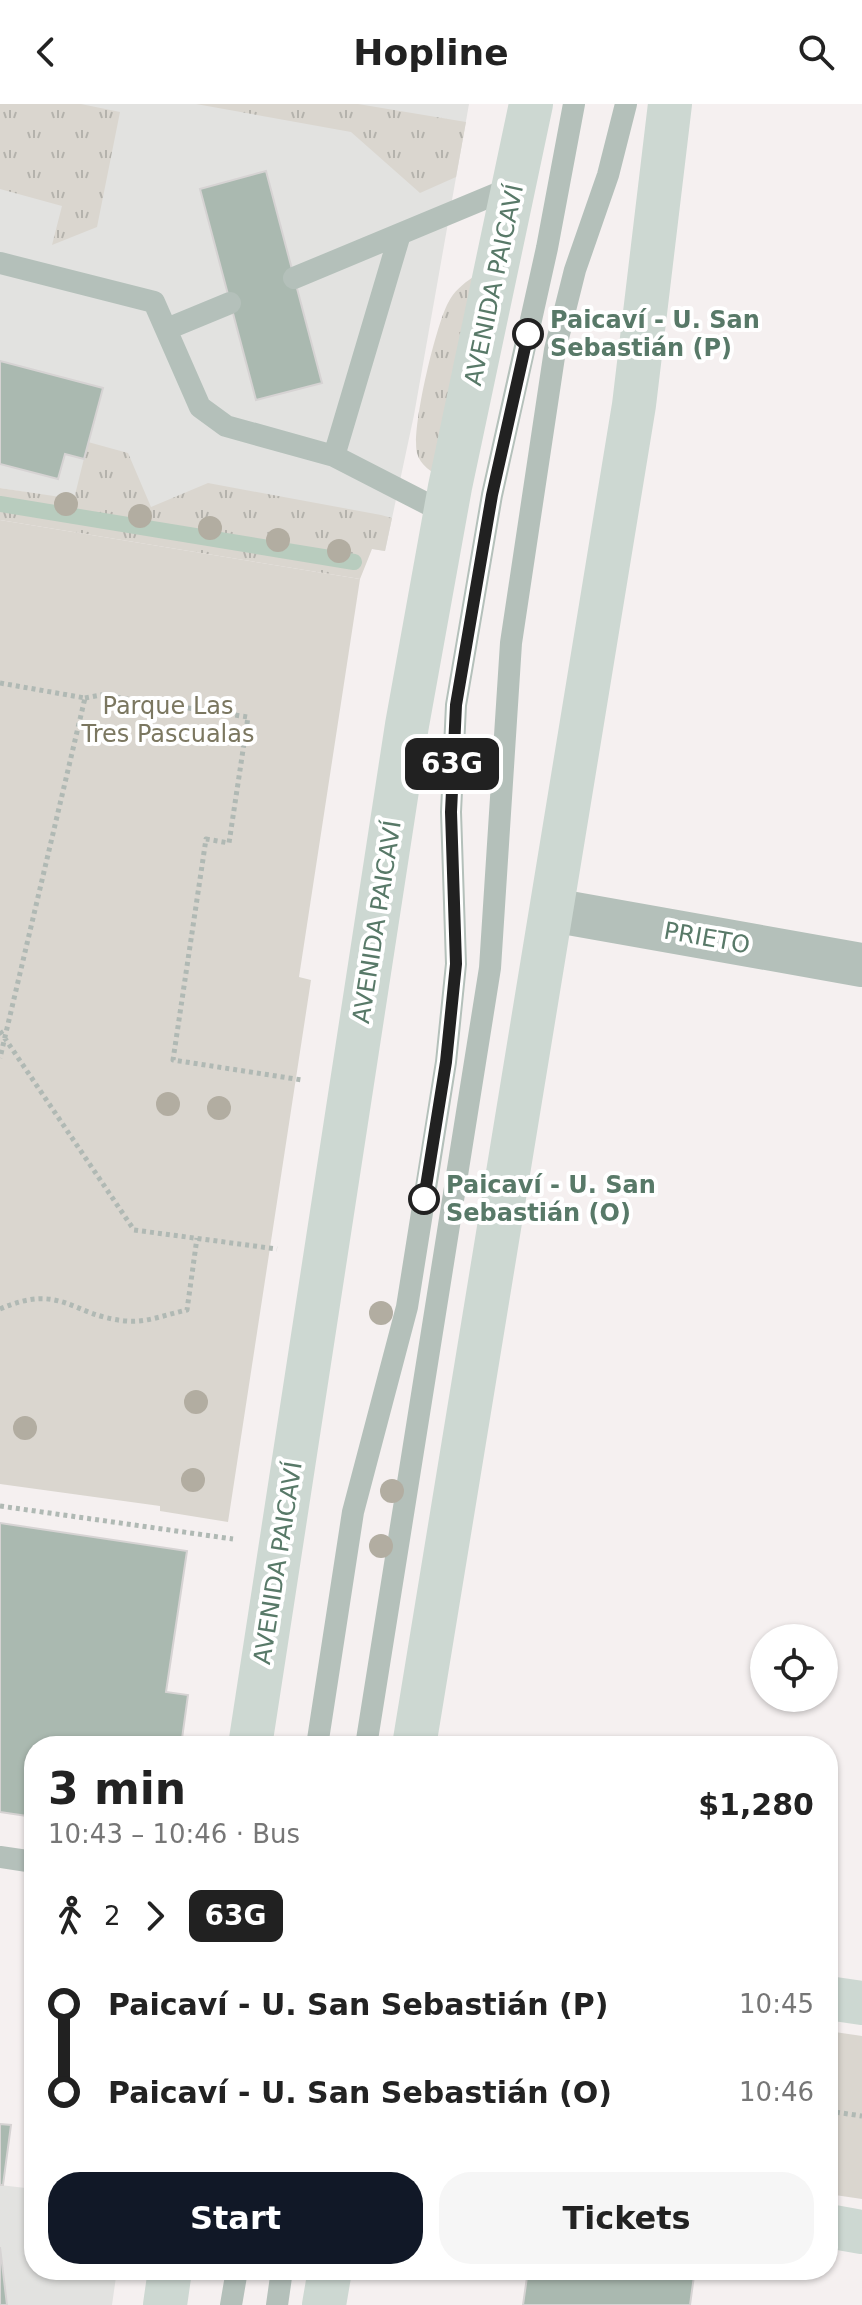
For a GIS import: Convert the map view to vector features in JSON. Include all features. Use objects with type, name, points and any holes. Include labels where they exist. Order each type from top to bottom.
[{"type":"main road","name":"AVENIDA PAICAVÍ","points":[[252,1736],[376,922],[445,513],[531,104]]},
{"type":"main road","points":[[416,1736],[634,405],[670,104]]},
{"type":"main road","points":[[838,1999],[862,2003]]},
{"type":"main road","points":[[838,2228],[862,2232]]},
{"type":"main road","points":[[165,2305],[169,2280]]},
{"type":"main road","points":[[324,2305],[328,2280]]},
{"type":"street","name":"PRIETO","points":[[552,910],[862,965]]},
{"type":"lane","points":[[319,1736],[353,1512],[407,1307],[446,1062],[456,964],[451,812],[456,705],[492,495],[547,248],[574,104]]},
{"type":"lane","points":[[368,1736],[490,968],[511,643],[555,350],[567,297],[608,175],[626,104]]},
{"type":"lane","points":[[294,278],[516,185]]},
{"type":"lane","points":[[334,456],[400,234]]},
{"type":"lane","points":[[0,263],[154,302],[200,407],[226,426],[334,456],[445,513]]},
{"type":"lane","points":[[167,329],[230,303]]},
{"type":"lane","points":[[0,1857],[24,1861]]},
{"type":"lane","points":[[231,2305],[235,2280]]},
{"type":"lane","points":[[277,2305],[281,2280]]},
{"type":"path","points":[[0,683],[85,698],[101,695],[248,717],[229,843],[206,839],[173,1060],[311,1082]]},
{"type":"path","points":[[0,1058],[85,698]]},
{"type":"path","points":[[0,1031],[134,1230],[266,1248]]},
{"type":"path","points":[[0,1309],[31,1298],[51,1297],[127,1321],[187,1310],[197,1238]]},
{"type":"path","points":[[0,1506],[241,1541]]},
{"type":"path","points":[[838,2112],[862,2116]]},
{"type":"shaded area","points":[[0,104],[469,104],[414,415],[385,551],[0,488]]},
{"type":"shaded area","points":[[0,2185],[24,2188],[24,2280],[116,2280],[112,2305],[0,2305]]},
{"type":"green space","points":[[0,104],[81,104],[120,112],[97,227],[52,245],[62,206],[0,189]]},
{"type":"green space","points":[[196,104],[358,104],[466,122],[456,177],[420,193],[351,132]]},
{"type":"green space","points":[[473,277],[442,479],[427,468],[417,453],[418,423],[426,377],[443,315],[453,295]]},
{"type":"green space","points":[[88,442],[128,453],[151,507],[208,483],[381,515],[392,518],[385,551],[372,549],[360,579],[0,520],[0,488],[74,499]]},
{"type":"green space","name":"Parque Las Tres Pascualas","points":[[0,520],[360,579],[299,977],[311,980],[228,1522],[160,1511],[160,1506],[0,1484]]},
{"type":"green space","points":[[838,2032],[862,2036],[862,2199],[838,2195]]},
{"type":"building","points":[[266,171],[322,383],[256,400],[200,189]]},
{"type":"building","points":[[0,361],[103,388],[84,459],[65,454],[58,479],[0,464]]},
{"type":"building","points":[[0,1523],[187,1551],[166,1692],[188,1695],[182,1736],[24,1736],[24,1816],[0,1812]]},
{"type":"building","points":[[0,2124],[11,2125],[3,2185],[0,2185]]},
{"type":"building","points":[[0,2247],[7,2305],[0,2305]]},
{"type":"building","points":[[527,2280],[693,2280],[690,2305],[523,2305]]},
{"type":"waterway","points":[[0,504],[354,562]]},
{"type":"bus line","name":"63G","points":[[424,1199],[451,1028],[456,964],[451,812],[456,705],[481,549],[528,334]]},
{"type":"place","name":"Paicaví - U. San Sebastián (P)","points":[[528,334]]},
{"type":"place","name":"Paicaví - U. San Sebastián (O)","points":[[424,1199]]}]
